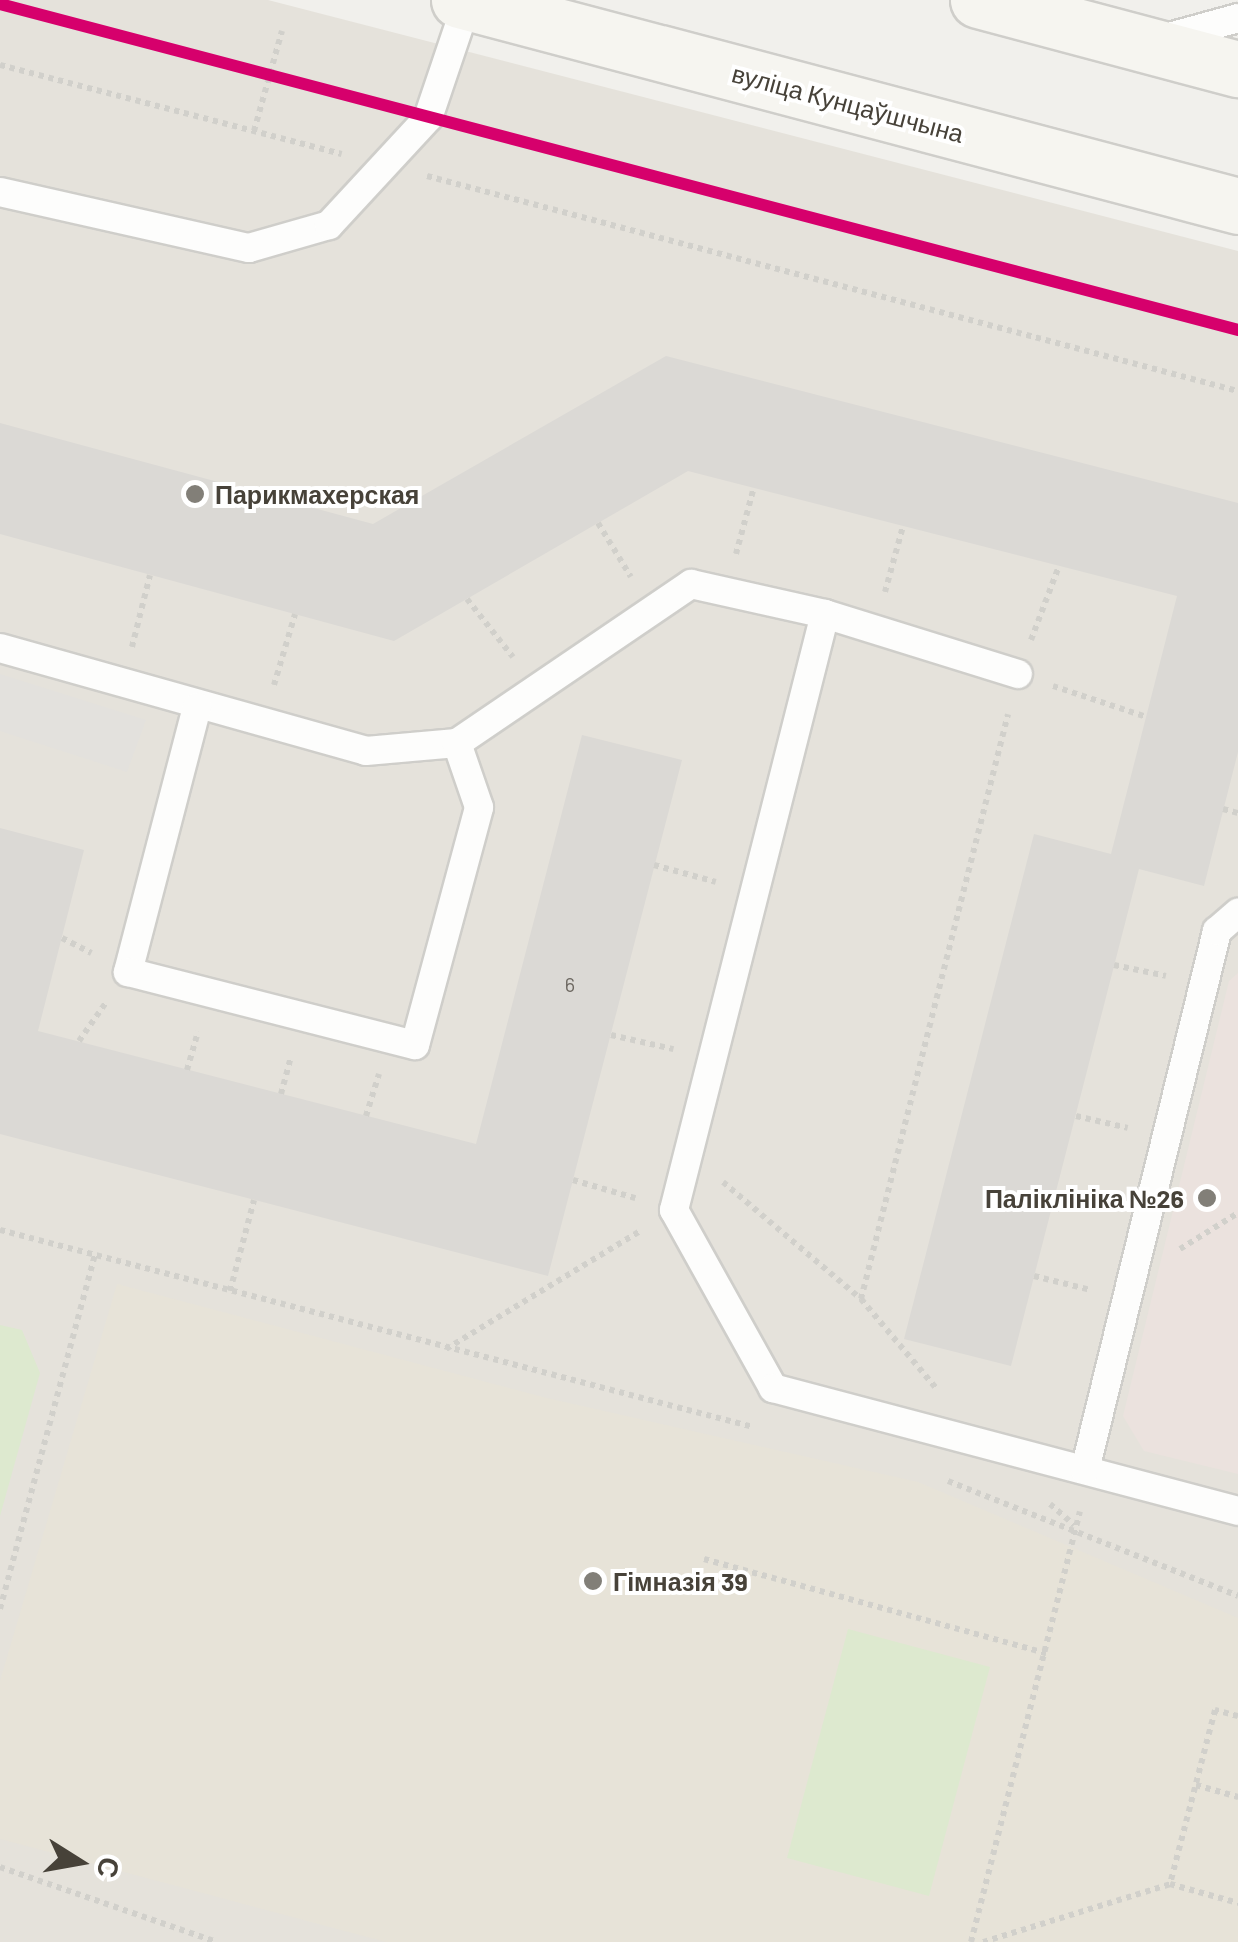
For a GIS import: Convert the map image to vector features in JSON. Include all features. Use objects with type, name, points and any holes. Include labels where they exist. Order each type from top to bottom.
[{"type":"main road","points":[[978,0],[1238,70]]},
{"type":"main road","name":"вуліца Кунцаўшчына","points":[[465,1],[1238,206]]},
{"type":"lane","points":[[0,192],[249,248],[329,225],[390,166],[437,102],[465,1]]},
{"type":"lane","points":[[1142,44],[1238,18]]},
{"type":"lane","points":[[0,648],[196,707],[366,751],[457,743],[691,584],[825,614],[1018,674]]},
{"type":"lane","points":[[825,614],[674,1210],[773,1388],[1238,1511]]},
{"type":"lane","points":[[196,707],[128,972],[415,1044],[479,807],[457,743]]},
{"type":"lane","points":[[1085,1470],[1217,932],[1238,913]]},
{"type":"path","points":[[254,131],[282,31]]},
{"type":"path","points":[[0,65],[1238,391]]},
{"type":"path","points":[[250,71],[289,81]]},
{"type":"path","points":[[725,592],[754,487]]},
{"type":"path","points":[[598,523],[652,610]]},
{"type":"path","points":[[875,630],[903,526]]},
{"type":"path","points":[[861,1299],[1018,674],[1059,566]]},
{"type":"path","points":[[122,684],[150,575]]},
{"type":"path","points":[[467,599],[537,687]]},
{"type":"path","points":[[262,724],[296,614]]},
{"type":"path","points":[[1018,674],[1147,717]]},
{"type":"path","points":[[1223,809],[1238,813]]},
{"type":"path","points":[[654,865],[754,892]]},
{"type":"path","points":[[1114,965],[1204,984]]},
{"type":"path","points":[[611,1035],[711,1058]]},
{"type":"path","points":[[1076,1116],[1166,1137]]},
{"type":"path","points":[[688,1152],[861,1299],[985,1446],[1078,1530]]},
{"type":"path","points":[[573,1180],[674,1210]]},
{"type":"path","points":[[230,1291],[254,1200]]},
{"type":"path","points":[[445,1349],[674,1210]]},
{"type":"path","points":[[0,1230],[445,1349],[772,1431]]},
{"type":"path","points":[[0,1609],[95,1255]]},
{"type":"path","points":[[1034,1276],[1126,1299]]},
{"type":"path","points":[[941,1478],[1238,1596]]},
{"type":"path","points":[[971,1942],[1078,1530]]},
{"type":"path","points":[[704,1559],[1046,1654]]},
{"type":"path","points":[[1170,1884],[1215,1710],[1238,1716]]},
{"type":"path","points":[[1196,1785],[1238,1797]]},
{"type":"path","points":[[0,1867],[216,1942]]},
{"type":"path","points":[[983,1942],[1170,1884],[1238,1903]]},
{"type":"shaded area","points":[[0,0],[268,0],[1238,251],[1238,1942],[0,1942]]},
{"type":"shaded area","points":[[0,674],[146,720],[127,772],[0,731]]},
{"type":"shaded area","name":"Паліклініка №26","points":[[1238,973],[1238,1474],[1144,1451],[1123,1416],[1229,981]]},
{"type":"shaded area","name":"Гімназія 39","points":[[117,1284],[547,1398],[918,1482],[1238,1618],[1238,1942],[386,1942],[0,1839],[0,1681]]},
{"type":"green space","points":[[0,1325],[22,1330],[40,1373],[0,1516]]},
{"type":"green space","points":[[848,1629],[990,1667],[929,1896],[787,1858]]},
{"type":"building","points":[[666,356],[1238,503],[1238,752],[1204,886],[1139,869],[1011,1366],[904,1339],[1034,834],[1111,854],[1177,596],[688,471],[394,641],[0,534],[0,423],[373,524]]},
{"type":"building","points":[[582,735],[682,760],[548,1276],[0,1134],[0,828],[84,850],[38,1031],[476,1144]]},
{"type":"cycle path","points":[[0,4],[1238,330]]},
{"type":"place","name":"Парикмахерская","points":[[195,494]]},
{"type":"place","name":"Паліклініка №26","points":[[1207,1198]]},
{"type":"place","name":"Гімназія 39","points":[[593,1581]]}]
